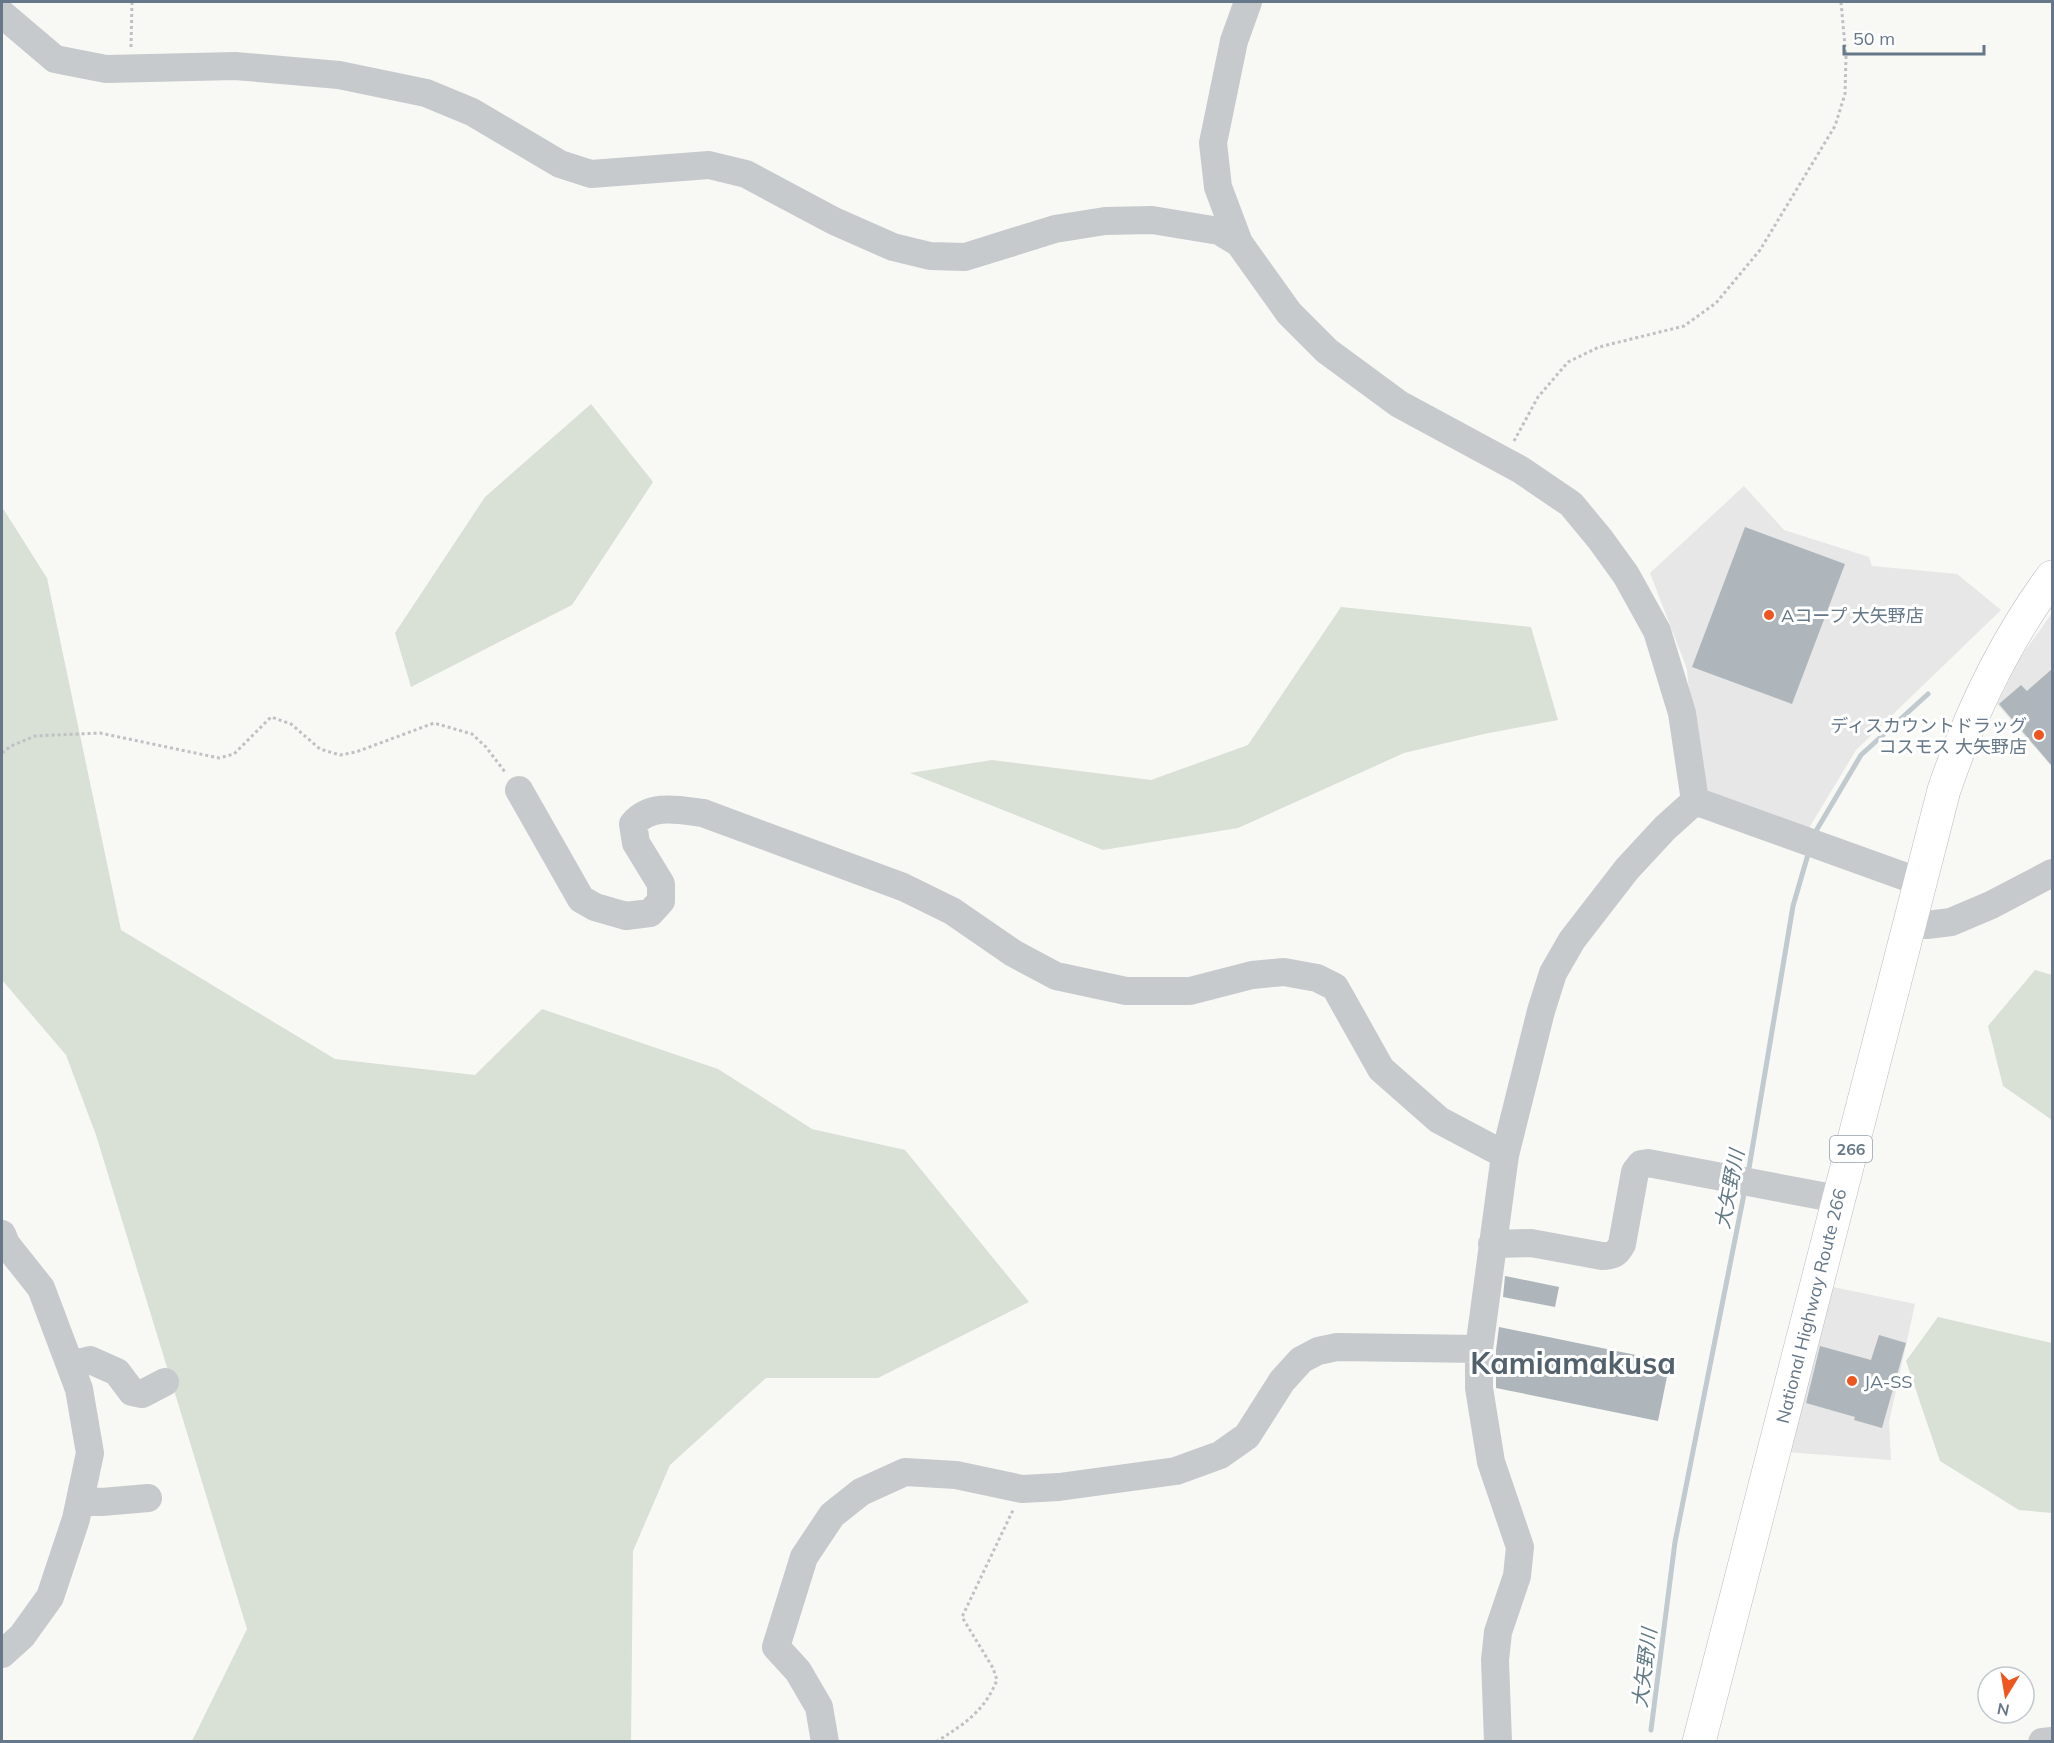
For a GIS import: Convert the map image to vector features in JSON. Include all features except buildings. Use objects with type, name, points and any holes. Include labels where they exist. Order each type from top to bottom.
[{"type":"highway","name":"National Highway Route 266","points":[[1699,1742],[1944,790],[1962,737],[1982,693],[2005,650],[2052,577]]},
{"type":"street","points":[[1248,2],[1234,41],[1213,143],[1218,187],[1239,243],[1289,313],[1327,351],[1399,404],[1521,470],[1570,504],[1606,548],[1626,575],[1657,631],[1682,713],[1695,801]]},
{"type":"street","points":[[2,14],[55,59],[106,69],[235,66],[339,75],[426,93],[472,112],[560,164],[591,174],[642,172],[709,165],[746,174],[834,221],[893,247],[930,256],[965,257],[1055,229],[1104,221],[1152,220],[1219,231],[1239,243]]},
{"type":"street","points":[[519,789],[581,899],[594,907],[626,916],[651,913],[661,901],[661,884],[636,843],[633,824],[641,814],[669,808],[703,813],[903,887],[952,911],[1013,953],[1056,975],[1126,991],[1190,991],[1252,975],[1284,972],[1317,978],[1335,987],[1380,1069],[1439,1120],[1505,1155]]},
{"type":"street","points":[[1695,801],[1920,882]]},
{"type":"street","points":[[1498,1742],[1495,1660],[1498,1632],[1517,1576],[1520,1547],[1491,1462],[1479,1388],[1479,1349],[1505,1155],[1541,1011],[1554,973],[1572,940],[1627,869],[1665,828],[1695,801]]},
{"type":"street","points":[[1909,923],[1927,926],[1951,922],[1991,905],[2052,873]]},
{"type":"street","points":[[1492,1244],[1531,1243],[1612,1256],[1622,1244],[1635,1172],[1641,1164],[1648,1163],[1838,1199]]},
{"type":"street","points":[[2,1654],[22,1636],[50,1597],[76,1519],[90,1453],[79,1389],[40,1288],[3,1242]]},
{"type":"street","points":[[825,1742],[819,1707],[798,1671],[776,1647],[804,1557],[832,1515],[861,1492],[905,1472],[956,1476],[1022,1489],[1059,1487],[1176,1471],[1220,1455],[1247,1436],[1282,1381],[1300,1360],[1318,1351],[1336,1347],[1479,1349]]},
{"type":"street","points":[[70,1365],[90,1360],[117,1372],[132,1392],[142,1394],[165,1382]]},
{"type":"street","points":[[80,1500],[102,1502],[148,1498]]},
{"type":"street","points":[[2042,1742],[2052,1741]]},
{"type":"path","points":[[131,67],[132,2]]},
{"type":"path","points":[[1503,461],[1538,397],[1568,362],[1599,347],[1684,327],[1716,303],[1760,250],[1835,126],[1845,94],[1846,57],[1841,2]]},
{"type":"path","points":[[2,753],[35,736],[100,733],[219,758],[234,754],[271,717],[291,724],[320,749],[340,755],[356,752],[434,723],[472,734],[486,747],[519,789]]},
{"type":"path","points":[[936,1742],[966,1724],[991,1696],[997,1680],[993,1668],[962,1617],[1022,1489]]},
{"type":"shaded area","points":[[591,404],[653,482],[572,605],[411,687],[395,633],[485,497]]},
{"type":"shaded area","points":[[1744,486],[1784,530],[1869,557],[1872,566],[1957,574],[2001,610],[1856,750],[1809,828],[1713,800],[1696,777],[1687,669],[1650,573]]},
{"type":"shaded area","points":[[2,507],[47,578],[121,930],[335,1059],[475,1075],[542,1009],[718,1069],[812,1129],[905,1150],[1029,1302],[878,1378],[766,1378],[670,1465],[633,1551],[631,1741],[192,1741],[247,1629],[96,1135],[66,1055],[2,980]]},
{"type":"shaded area","points":[[1341,607],[1531,627],[1558,720],[1484,734],[1404,753],[1238,828],[1103,850],[910,773],[992,760],[1151,780],[1248,745]]},
{"type":"shaded area","points":[[2052,613],[2052,767],[1997,704],[2020,658]]},
{"type":"shaded area","points":[[2035,970],[2052,975],[2052,1120],[2003,1086],[1988,1026]]},
{"type":"shaded area","points":[[1833,1287],[1915,1304],[1889,1422],[1891,1460],[1787,1452]]},
{"type":"shaded area","points":[[1938,1317],[2052,1343],[2052,1513],[2019,1510],[1940,1461],[1906,1361]]},
{"type":"waterway","name":"大矢野川","points":[[1813,836],[1861,755],[1928,694]]},
{"type":"waterway","name":"大矢野川","points":[[1748,1174],[1793,906],[1809,851]]},
{"type":"waterway","name":"大矢野川","points":[[1651,1730],[1675,1542],[1745,1189]]},
{"type":"place","name":"Aコープ 大矢野店","points":[[1769,615]]},
{"type":"place","name":"ディスカウントドラッグ コスモス 大矢野店","points":[[2039,735]]},
{"type":"place","name":"JA-SS","points":[[1852,1381]]},
{"type":"district","name":"Kamiamakusa","points":[[1573,1363]]}]
